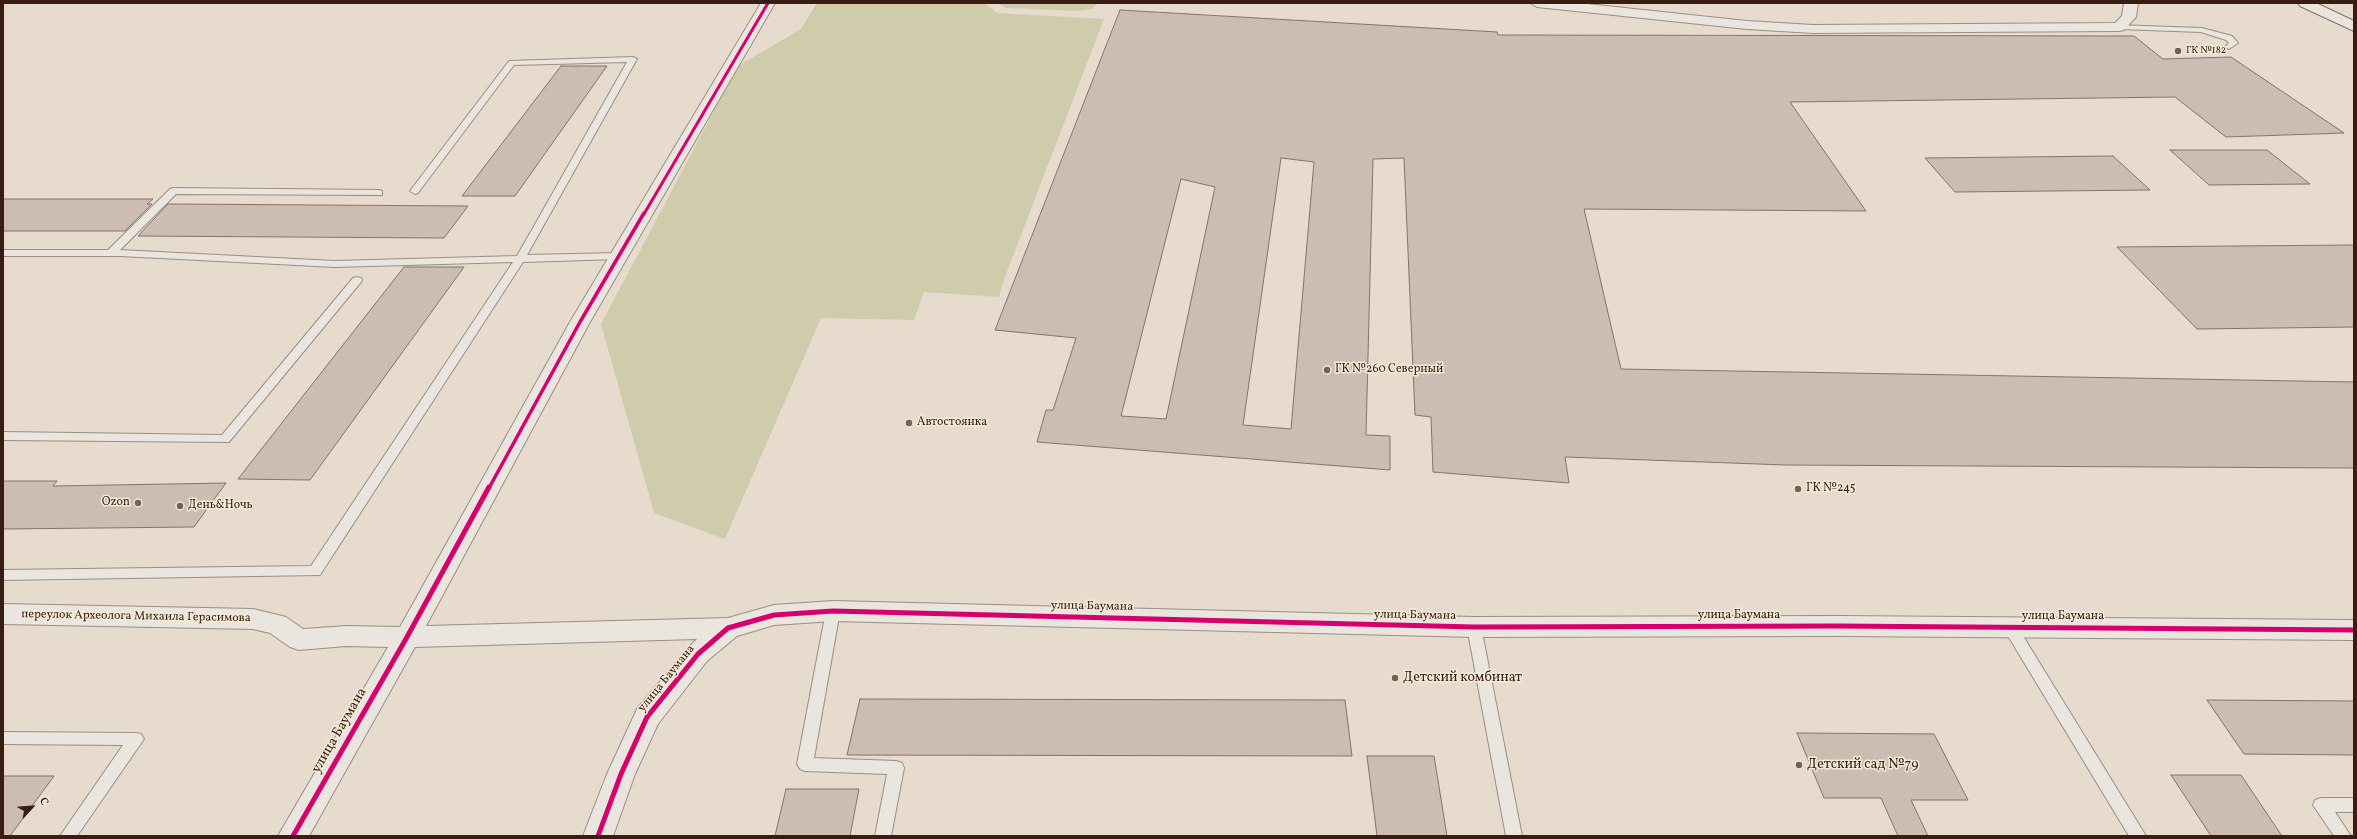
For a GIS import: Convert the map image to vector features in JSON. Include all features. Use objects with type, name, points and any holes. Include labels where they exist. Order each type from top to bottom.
[{"type":"street","name":"улица Баумана","points":[[293,836],[619,256],[768,3]]},
{"type":"street","points":[[1537,3],[1747,25],[1814,29],[2119,27],[2129,17],[2131,3]]},
{"type":"street","points":[[2305,3],[2354,27]]},
{"type":"street","name":"улица Баумана","points":[[598,836],[621,774],[646,717],[698,654],[728,628],[774,615],[833,611],[1474,627],[2010,627],[2354,630]]},
{"type":"street","name":"переулок Археолога Михаила Герасимова","points":[[3,614],[253,619],[277,624],[299,640],[346,636],[406,637],[728,628]]},
{"type":"lane","points":[[2119,27],[2202,30],[2229,38],[2234,43],[2229,47]]},
{"type":"lane","points":[[3,575],[315,571],[520,259],[633,59],[512,63],[415,191]]},
{"type":"lane","points":[[111,253],[173,191],[380,194]]},
{"type":"lane","points":[[3,253],[111,253],[335,264],[619,256]]},
{"type":"lane","points":[[3,436],[225,439],[357,280]]},
{"type":"lane","points":[[833,611],[805,764],[896,768],[884,836]]},
{"type":"lane","points":[[1474,627],[1514,836]]},
{"type":"lane","points":[[2010,627],[2138,836]]},
{"type":"lane","points":[[3,738],[136,739],[68,836]]},
{"type":"lane","points":[[2343,836],[2321,805],[2354,805]]},
{"type":"shaded area","points":[[817,3],[985,3],[997,13],[1104,19],[1003,282],[999,297],[924,292],[914,320],[821,318],[725,539],[654,513],[601,324],[738,66],[801,29]]},
{"type":"shaded area","points":[[997,3],[1098,3],[1092,9],[1080,11],[1006,8]]},
{"type":"building","points":[[1120,10],[1497,32],[1498,35],[2134,36],[2163,59],[2231,57],[2344,133],[2226,137],[2175,97],[1790,102],[1866,211],[1584,209],[1621,369],[2354,382],[2354,468],[1786,465],[1565,457],[1569,483],[1433,472],[1431,417],[1415,415],[1404,158],[1373,159],[1366,435],[1390,436],[1390,470],[1037,442],[1046,410],[1053,410],[1076,338],[995,330]],"holes":[[[1281,158],[1314,162],[1291,429],[1243,425]],[[1181,179],[1215,187],[1166,419],[1121,416]]]},
{"type":"building","points":[[561,66],[607,66],[515,196],[462,196]]},
{"type":"building","points":[[2170,150],[2267,150],[2310,184],[2209,185]]},
{"type":"building","points":[[2113,156],[2150,190],[1955,192],[1925,158]]},
{"type":"building","points":[[3,199],[153,199],[147,204],[152,204],[125,231],[3,231]]},
{"type":"building","points":[[168,204],[468,206],[444,238],[138,236]]},
{"type":"building","points":[[2354,245],[2354,327],[2197,329],[2117,247]]},
{"type":"building","points":[[404,267],[464,267],[310,480],[238,479]]},
{"type":"building","points":[[3,481],[57,481],[53,486],[226,483],[194,527],[3,529]]},
{"type":"building","points":[[860,699],[1345,700],[1352,756],[847,755]]},
{"type":"building","points":[[2207,700],[2354,701],[2354,755],[2244,754]]},
{"type":"building","points":[[1797,733],[1934,734],[1968,800],[1911,800],[1928,836],[1898,836],[1881,798],[1824,798]]},
{"type":"building","points":[[1367,756],[1434,756],[1447,836],[1377,836]]},
{"type":"building","points":[[2171,775],[2241,775],[2282,836],[2211,836]]},
{"type":"building","points":[[3,776],[54,776],[10,836],[3,836]]},
{"type":"building","points":[[786,789],[859,789],[850,836],[775,836]]},
{"type":"cycle path","points":[[293,836],[407,637],[580,322],[768,3]]},
{"type":"cycle path","points":[[598,836],[621,774],[647,717],[698,654],[728,628],[774,615],[833,611],[1474,627],[1838,626],[2354,630]]},
{"type":"place","name":"ГК №182","points":[[2178,51]]},
{"type":"place","name":"ГК №260 Северный","points":[[1327,370]]},
{"type":"place","name":"Автостоянка","points":[[909,423]]},
{"type":"place","name":"ГК №245","points":[[1798,489]]},
{"type":"place","name":"Ozon","points":[[138,503]]},
{"type":"place","name":"День&Ночь","points":[[180,506]]},
{"type":"place","name":"Детский комбинат","points":[[1395,678]]},
{"type":"place","name":"Детский сад №79","points":[[1799,765]]}]
